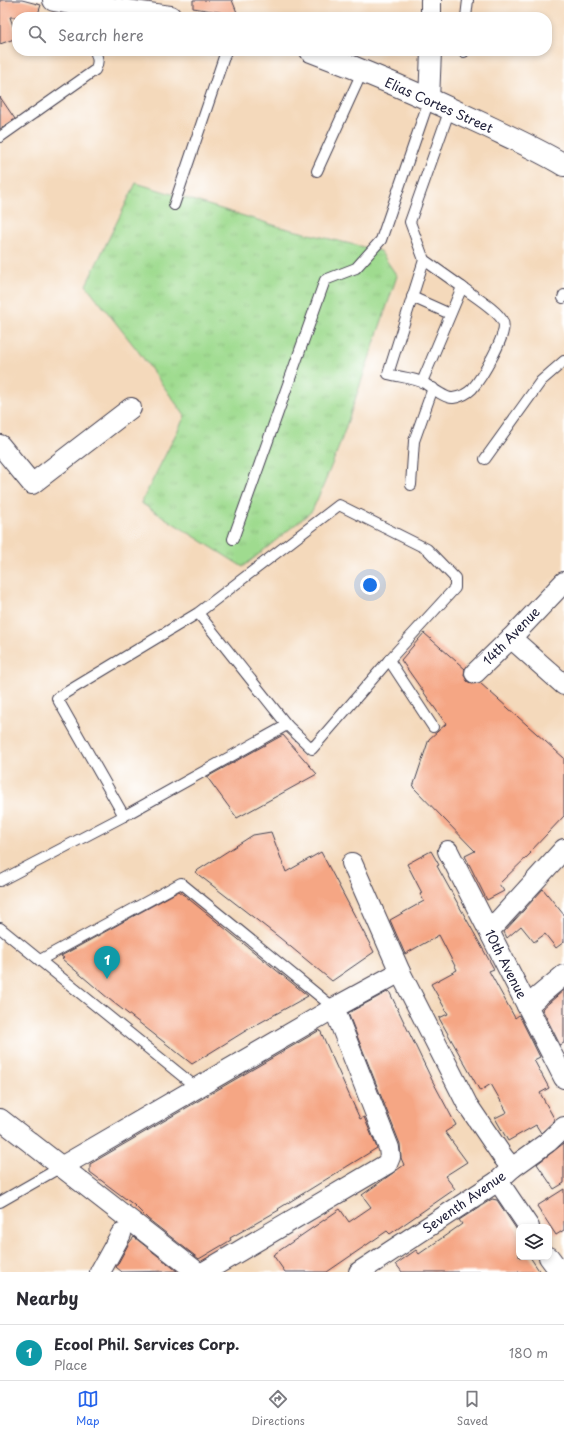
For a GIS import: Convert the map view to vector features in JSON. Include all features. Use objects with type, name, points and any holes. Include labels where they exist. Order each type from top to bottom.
[{"type":"street","points":[[54,0],[78,11],[93,12]]},
{"type":"street","points":[[431,0],[431,12]]},
{"type":"street","name":"Elias Cortes Street","points":[[325,56],[363,70],[450,109],[547,155],[564,165]]},
{"type":"street","points":[[429,100],[431,56]]},
{"type":"street","points":[[4,459],[32,484],[131,408]]},
{"type":"street","name":"14th Avenue","points":[[475,674],[564,582]]},
{"type":"street","points":[[511,638],[564,685]]},
{"type":"street","points":[[490,930],[564,849]]},
{"type":"street","name":"10th Avenue","points":[[448,851],[490,930],[564,1078]]},
{"type":"street","points":[[352,863],[400,972],[467,1104],[503,1157],[505,1174],[528,1224]]},
{"type":"street","points":[[61,1167],[334,1008],[400,972]]},
{"type":"street","points":[[527,1006],[564,975]]},
{"type":"street","points":[[204,1272],[386,1164],[390,1157],[389,1148],[334,1008]]},
{"type":"street","points":[[0,1119],[197,1272]]},
{"type":"street","name":"Seventh Avenue","points":[[359,1272],[505,1174],[548,1142],[564,1127]]},
{"type":"street","points":[[100,1272],[121,1234]]},
{"type":"lane","points":[[467,12],[468,0]]},
{"type":"lane","points":[[0,137],[95,70],[98,64],[97,56]]},
{"type":"lane","points":[[174,205],[224,56]]},
{"type":"lane","points":[[317,171],[363,70]]},
{"type":"lane","points":[[233,539],[325,280],[356,268],[380,240],[429,100]]},
{"type":"lane","points":[[424,260],[388,374],[422,382],[450,398],[459,397],[472,389],[489,362],[505,330],[504,322],[497,313],[424,260],[410,222],[450,109]]},
{"type":"lane","points":[[422,382],[462,287]]},
{"type":"lane","points":[[412,297],[450,314]]},
{"type":"lane","points":[[485,459],[541,381],[564,361]]},
{"type":"lane","points":[[411,485],[414,441],[433,388]]},
{"type":"lane","points":[[124,816],[57,698],[198,613],[339,505],[427,549],[455,578],[455,588],[389,660],[312,749],[287,725],[198,613]]},
{"type":"lane","points":[[389,660],[433,727]]},
{"type":"lane","points":[[0,881],[124,816],[287,725]]},
{"type":"lane","points":[[40,960],[181,883],[334,1008]]},
{"type":"lane","points":[[0,928],[198,1088]]},
{"type":"lane","points":[[0,1202],[61,1167]]},
{"type":"green space","points":[[136,183],[280,227],[380,251],[397,276],[340,444],[312,511],[243,567],[141,503],[185,416],[138,351],[86,285]]},
{"type":"building","points":[[0,0],[22,0],[41,5],[39,12],[12,12],[12,17],[10,17],[12,23],[12,40],[0,44]]},
{"type":"building","points":[[193,0],[232,0],[237,12],[219,12],[193,8]]},
{"type":"building","points":[[0,97],[15,119],[0,129]]},
{"type":"building","points":[[424,633],[465,669],[464,675],[467,681],[472,684],[480,683],[564,758],[564,816],[530,852],[531,853],[499,884],[504,891],[487,900],[465,856],[475,851],[413,787],[429,739],[446,724],[401,660]]},
{"type":"building","points":[[283,735],[317,774],[237,818],[207,777]]},
{"type":"building","points":[[271,832],[286,872],[321,852],[374,952],[332,981],[280,938],[195,872],[253,835]]},
{"type":"building","points":[[431,851],[439,865],[437,866],[494,969],[489,971],[515,1018],[519,1015],[540,1057],[534,1060],[549,1088],[540,1093],[555,1120],[541,1133],[536,1125],[508,1141],[495,1118],[507,1112],[491,1084],[480,1091],[439,1018],[448,1014],[431,984],[457,970],[439,935],[405,954],[390,920],[424,901],[420,894],[422,893],[407,864]]},
{"type":"building","points":[[543,889],[564,915],[564,942],[556,948],[545,934],[534,942],[521,926],[507,938],[504,932]]},
{"type":"building","points":[[179,891],[308,996],[247,1030],[192,1064],[109,999],[62,959],[64,958],[61,956]]},
{"type":"building","points":[[564,990],[564,1043],[560,1045],[542,1009]]},
{"type":"building","points":[[389,991],[432,1080],[456,1125],[445,1132],[467,1162],[445,1176],[455,1189],[390,1234],[387,1231],[327,1272],[285,1272],[273,1255],[340,1209],[349,1222],[371,1207],[362,1195],[404,1165],[401,1158],[400,1144],[348,1013]]},
{"type":"building","points":[[320,1030],[360,1119],[364,1117],[377,1148],[278,1209],[279,1210],[230,1238],[231,1240],[199,1259],[148,1219],[134,1205],[90,1172],[90,1164]]},
{"type":"building","points":[[564,1143],[564,1183],[554,1189],[537,1164]]},
{"type":"building","points":[[564,1189],[564,1230],[556,1235],[552,1229],[552,1224],[549,1224],[537,1206]]},
{"type":"building","points":[[492,1199],[497,1200],[516,1228],[516,1260],[532,1260],[540,1272],[402,1272],[396,1264],[416,1250],[419,1254],[462,1224],[459,1220]]},
{"type":"building","points":[[134,1237],[177,1271],[122,1272],[116,1267],[129,1243]]},
{"type":"place","name":"Ecool Phil. Services Corp.","points":[[107,979]]}]
